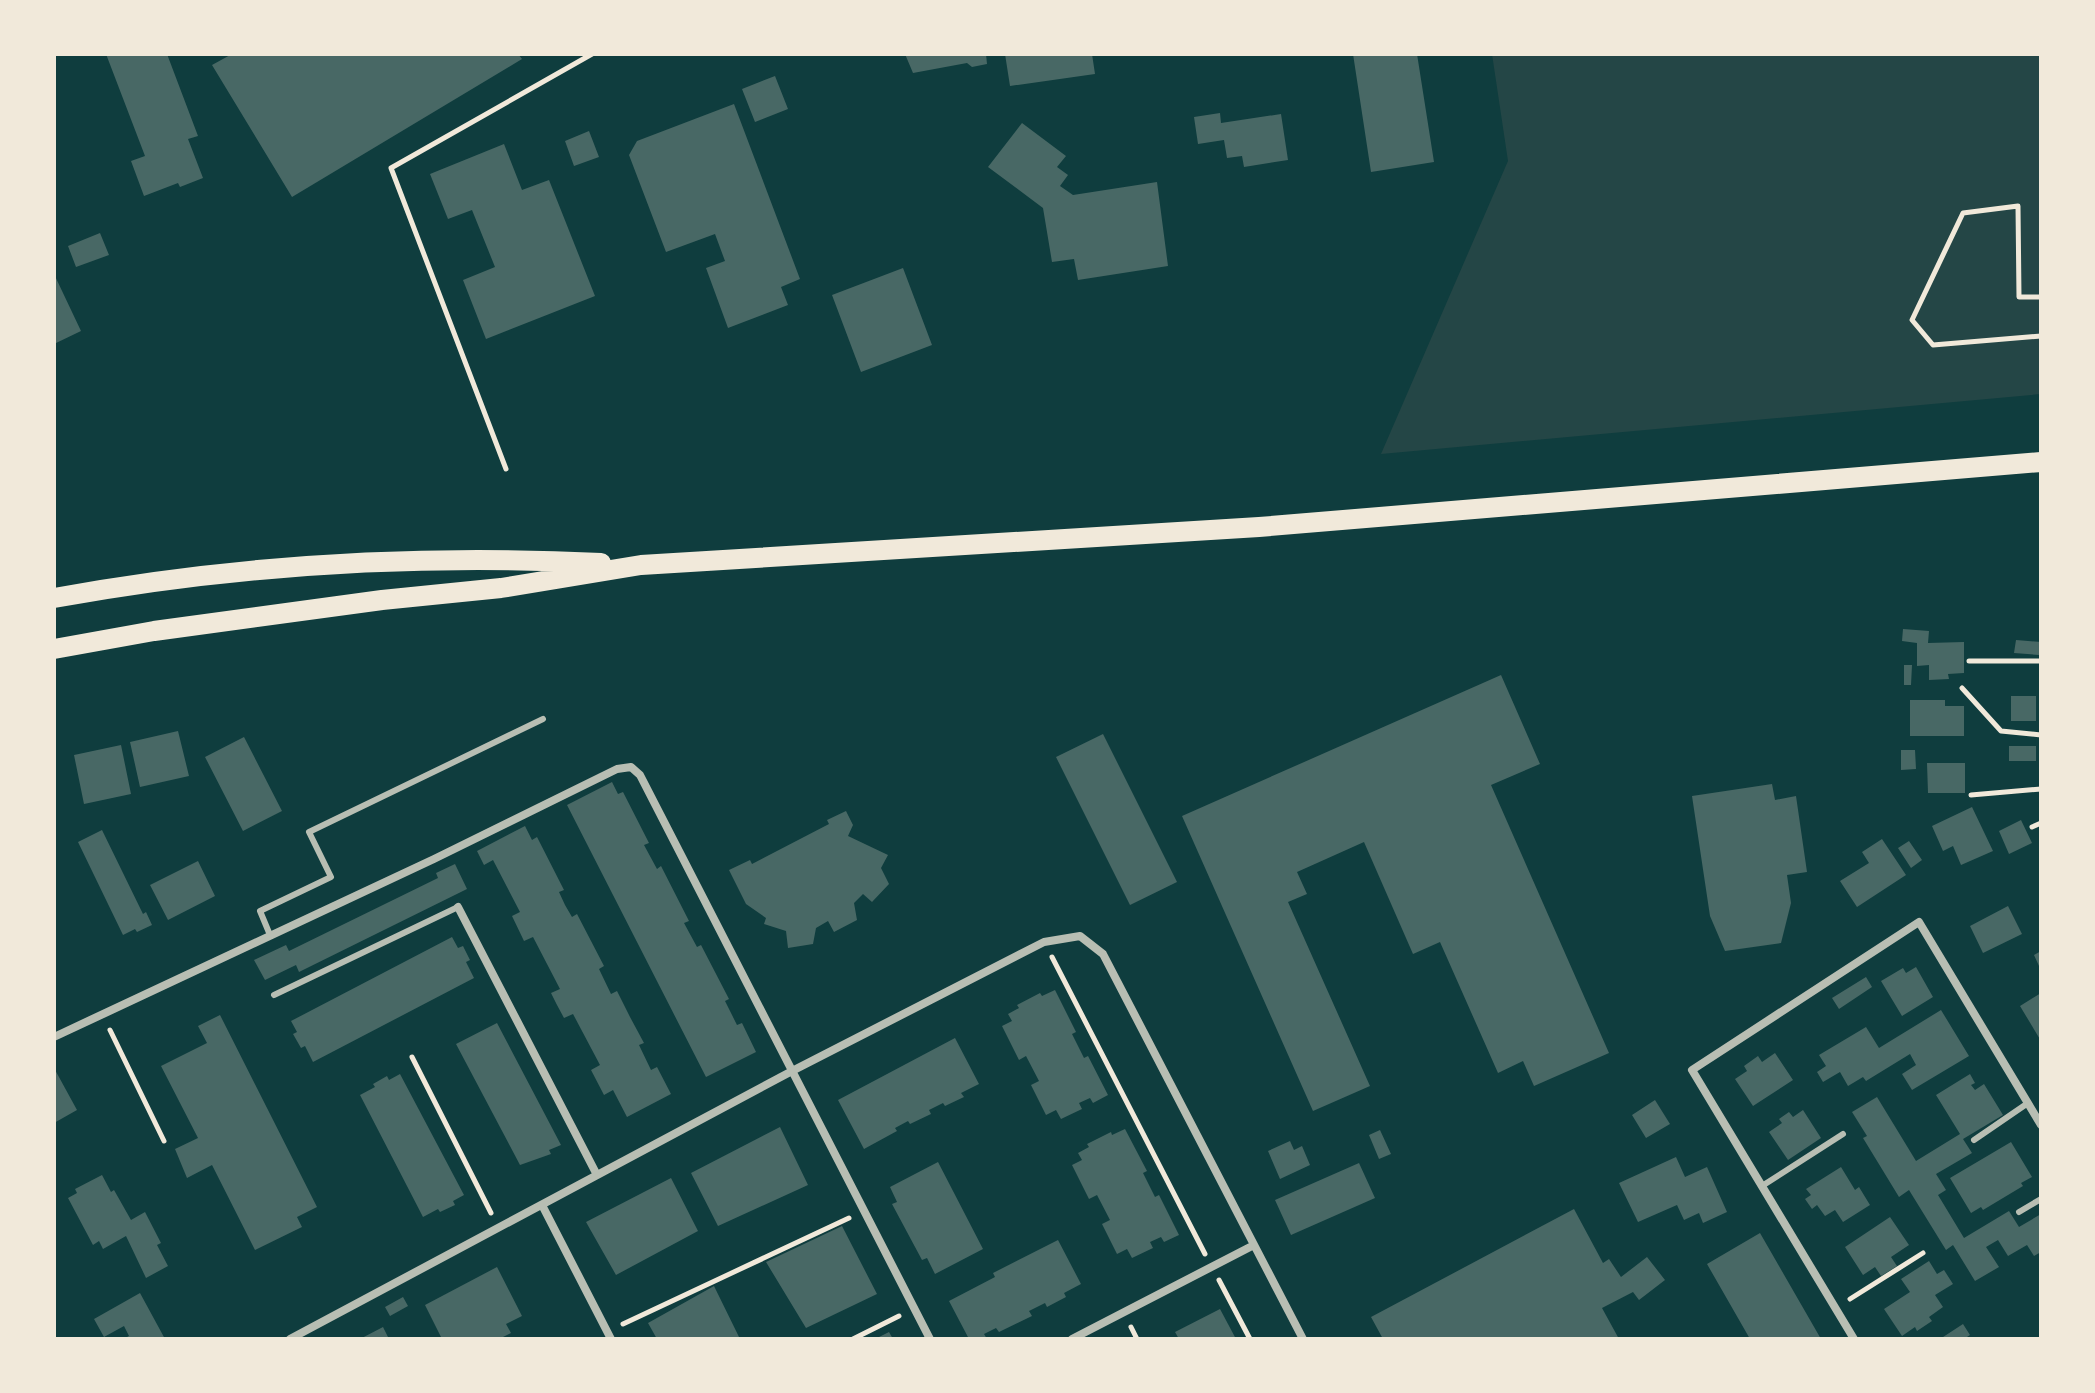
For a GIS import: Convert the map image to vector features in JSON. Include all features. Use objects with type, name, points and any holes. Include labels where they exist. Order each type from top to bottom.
[{"type":"main road","points":[[54,649],[169,629],[382,600],[501,588],[641,565],[1259,527],[2041,462]]},
{"type":"main road","points":[[54,598],[203,575],[380,561],[504,558],[641,565]]},
{"type":"street","points":[[54,1037],[617,769],[631,767],[640,775],[930,1339]]},
{"type":"street","points":[[458,907],[597,1175]]},
{"type":"street","points":[[1854,1339],[1692,1070],[1919,922],[2041,1125]]},
{"type":"street","points":[[290,1339],[794,1070],[1044,942],[1080,936],[1103,954],[1303,1339]]},
{"type":"street","points":[[542,1205],[609,1335]]},
{"type":"street","points":[[1072,1339],[1254,1245]]},
{"type":"lane","points":[[270,935],[260,911],[331,877],[309,832],[543,719]]},
{"type":"lane","points":[[274,995],[458,907]]},
{"type":"lane","points":[[1974,1140],[2028,1103]]},
{"type":"lane","points":[[1762,1186],[1843,1134]]},
{"type":"lane","points":[[2019,1212],[2041,1199]]},
{"type":"path","points":[[506,469],[391,168],[592,54]]},
{"type":"path","points":[[2041,297],[2019,297],[2018,206],[1963,213],[1912,320],[1933,345],[2041,336]]},
{"type":"path","points":[[1969,661],[2041,661]]},
{"type":"path","points":[[1962,688],[2001,731],[2041,735]]},
{"type":"path","points":[[1971,795],[2041,789]]},
{"type":"path","points":[[2032,827],[2041,823]]},
{"type":"path","points":[[1044,942],[1250,1339]]},
{"type":"path","points":[[102,1015],[164,1141]]},
{"type":"path","points":[[412,1057],[498,1228]]},
{"type":"path","points":[[609,1335],[831,1226]]},
{"type":"path","points":[[1835,1308],[1923,1253]]},
{"type":"path","points":[[853,1339],[890,1321]]},
{"type":"shaded area","points":[[1492,54],[2041,54],[2041,394],[1381,454],[1508,161]]},
{"type":"building","points":[[106,54],[167,54],[198,136],[188,139],[203,178],[180,187],[178,183],[144,196],[131,161],[145,156]]},
{"type":"building","points":[[232,54],[518,54],[522,59],[292,197],[212,65]]},
{"type":"building","points":[[905,54],[986,54],[987,64],[972,67],[967,63],[913,73]]},
{"type":"building","points":[[1005,54],[1092,54],[1095,74],[1010,86]]},
{"type":"building","points":[[1353,54],[1417,54],[1434,162],[1371,172]]},
{"type":"building","points":[[775,76],[788,109],[755,122],[742,89]]},
{"type":"building","points":[[734,104],[800,279],[781,287],[788,305],[728,328],[706,268],[725,261],[715,234],[666,252],[629,155],[637,141]]},
{"type":"building","points":[[1220,113],[1221,123],[1281,114],[1288,160],[1244,167],[1242,156],[1227,158],[1224,140],[1198,144],[1194,117]]},
{"type":"building","points":[[1022,123],[1066,156],[1057,167],[1068,175],[1060,186],[1073,195],[1157,182],[1168,266],[1078,280],[1074,259],[1052,262],[1043,208],[988,167]]},
{"type":"building","points":[[589,131],[599,157],[574,166],[565,141]]},
{"type":"building","points":[[504,144],[522,190],[549,180],[595,296],[486,339],[463,280],[495,267],[472,210],[448,219],[430,174]]},
{"type":"building","points":[[100,233],[109,255],[76,267],[68,246]]},
{"type":"building","points":[[903,268],[932,345],[861,372],[832,295]]},
{"type":"building","points":[[54,274],[81,331],[54,344]]},
{"type":"building","points":[[1903,629],[1929,631],[1928,643],[1964,642],[1964,673],[1948,674],[1949,679],[1929,680],[1929,665],[1917,666],[1917,643],[1902,641]]},
{"type":"building","points":[[2016,640],[2041,642],[2039,655],[2014,653]]},
{"type":"building","points":[[1904,665],[1912,665],[1911,685],[1904,685]]},
{"type":"building","points":[[1501,675],[1540,764],[1491,785],[1609,1053],[1534,1086],[1523,1061],[1498,1073],[1440,942],[1413,954],[1364,842],[1297,872],[1307,894],[1288,902],[1370,1086],[1313,1111],[1182,816]]},
{"type":"building","points":[[2011,696],[2036,696],[2036,721],[2011,721]]},
{"type":"building","points":[[1910,700],[1945,700],[1945,706],[1964,706],[1964,736],[1910,736]]},
{"type":"building","points":[[178,731],[189,776],[140,787],[130,742]]},
{"type":"building","points":[[1103,734],[1177,882],[1130,905],[1056,757]]},
{"type":"building","points":[[244,737],[282,811],[243,831],[205,757]]},
{"type":"building","points":[[121,745],[131,794],[84,804],[74,755]]},
{"type":"building","points":[[2009,746],[2036,746],[2036,761],[2009,761]]},
{"type":"building","points":[[1901,750],[1915,750],[1916,769],[1901,770]]},
{"type":"building","points":[[1927,763],[1965,763],[1965,793],[1928,793]]},
{"type":"building","points":[[612,782],[618,794],[623,792],[649,843],[644,845],[657,869],[661,866],[689,921],[684,923],[697,947],[701,945],[729,999],[725,1001],[737,1025],[742,1023],[756,1052],[706,1077],[567,805]]},
{"type":"building","points":[[1772,784],[1775,800],[1796,796],[1807,872],[1787,875],[1791,903],[1781,943],[1725,951],[1710,916],[1692,796]]},
{"type":"building","points":[[1972,807],[1993,851],[1961,865],[1953,846],[1943,851],[1932,826]]},
{"type":"building","points":[[846,811],[853,825],[848,836],[888,855],[881,868],[889,884],[872,902],[863,894],[854,903],[857,920],[834,932],[828,921],[816,928],[813,944],[788,948],[786,931],[764,924],[766,918],[746,904],[729,870],[750,860],[752,864],[829,824],[827,820]]},
{"type":"building","points":[[2021,820],[2032,843],[2009,854],[1999,831]]},
{"type":"building","points":[[525,826],[532,840],[537,837],[564,890],[559,892],[565,905],[572,917],[577,914],[604,966],[599,969],[611,994],[617,991],[644,1043],[639,1045],[651,1070],[657,1067],[671,1094],[627,1117],[613,1090],[604,1095],[591,1070],[600,1065],[573,1014],[564,1018],[557,1005],[551,993],[560,989],[533,937],[524,941],[512,916],[520,912],[493,860],[484,865],[477,851]]},
{"type":"building","points":[[102,830],[143,914],[146,912],[152,925],[137,932],[135,929],[123,935],[78,842]]},
{"type":"building","points":[[1882,839],[1906,875],[1857,907],[1840,881],[1869,863],[1862,852]]},
{"type":"building","points":[[1909,841],[1922,860],[1911,868],[1898,848]]},
{"type":"building","points":[[198,861],[215,896],[168,920],[150,885]]},
{"type":"building","points":[[455,864],[467,889],[299,972],[296,965],[265,980],[254,960],[286,945],[289,951],[438,878],[436,873]]},
{"type":"building","points":[[2008,906],[2022,934],[1983,953],[1970,926]]},
{"type":"building","points":[[452,937],[458,948],[463,946],[474,978],[313,1062],[305,1046],[301,1048],[293,1034],[297,1032],[291,1021]]},
{"type":"building","points":[[2041,951],[2041,965],[2039,966],[2034,955]]},
{"type":"building","points":[[1916,967],[1933,997],[1902,1016],[1881,981],[1903,968],[1906,973]]},
{"type":"building","points":[[1866,977],[1872,987],[1839,1009],[1832,998]]},
{"type":"building","points":[[1055,990],[1076,1032],[1072,1034],[1084,1058],[1088,1056],[1108,1095],[1093,1103],[1090,1098],[1079,1103],[1082,1109],[1061,1119],[1056,1110],[1046,1115],[1031,1085],[1039,1081],[1026,1056],[1019,1060],[1002,1026],[1012,1021],[1008,1014],[1019,1008],[1017,1005],[1040,993],[1042,996]]},
{"type":"building","points":[[2041,993],[2041,1041],[2020,1006]]},
{"type":"building","points":[[1941,1010],[1969,1056],[1912,1090],[1902,1074],[1916,1065],[1910,1054],[1866,1081],[1863,1077],[1848,1086],[1840,1072],[1823,1082],[1817,1072],[1826,1066],[1819,1055],[1866,1027],[1879,1048]]},
{"type":"building","points":[[220,1015],[317,1207],[297,1217],[302,1227],[255,1250],[212,1165],[187,1178],[175,1149],[198,1138],[161,1066],[207,1043],[198,1026]]},
{"type":"building","points":[[497,1023],[561,1145],[549,1150],[551,1154],[520,1165],[456,1044]]},
{"type":"building","points":[[955,1038],[979,1084],[961,1093],[964,1097],[929,1110],[931,1114],[910,1124],[908,1121],[895,1128],[897,1131],[864,1149],[838,1100]]},
{"type":"building","points":[[1775,1053],[1793,1080],[1753,1106],[1735,1079],[1747,1071],[1744,1066],[1758,1056],[1762,1062]]},
{"type":"building","points":[[54,1068],[77,1110],[54,1123]]},
{"type":"building","points":[[400,1074],[464,1195],[453,1201],[455,1205],[423,1217],[360,1095],[387,1076],[389,1080]]},
{"type":"building","points":[[1970,1074],[1975,1090],[1984,1084],[2003,1115],[1963,1139],[1972,1153],[1936,1174],[1946,1190],[1938,1195],[1964,1238],[2009,1211],[2019,1227],[2041,1214],[2041,1252],[2034,1256],[2027,1245],[2008,1256],[1998,1240],[1986,1247],[1999,1267],[1975,1281],[1953,1245],[1946,1250],[1909,1190],[1899,1197],[1863,1138],[1867,1136],[1852,1112],[1877,1097],[1916,1161],[1960,1134],[1936,1095]]},
{"type":"building","points":[[1655,1100],[1670,1124],[1646,1138],[1632,1115]]},
{"type":"building","points":[[1803,1110],[1821,1138],[1788,1160],[1769,1132],[1782,1123],[1779,1119],[1789,1112],[1793,1117]]},
{"type":"building","points":[[780,1127],[808,1185],[718,1226],[691,1173]]},
{"type":"building","points":[[1125,1129],[1147,1171],[1143,1173],[1155,1197],[1159,1195],[1179,1235],[1164,1242],[1161,1237],[1150,1242],[1153,1248],[1132,1258],[1127,1249],[1117,1254],[1102,1224],[1110,1220],[1097,1195],[1089,1199],[1072,1165],[1082,1160],[1078,1153],[1089,1147],[1087,1144]]},
{"type":"building","points":[[1380,1130],[1391,1154],[1379,1159],[1369,1135]]},
{"type":"building","points":[[1290,1141],[1294,1150],[1302,1146],[1310,1165],[1280,1179],[1268,1151]]},
{"type":"building","points":[[2011,1142],[2032,1177],[2021,1183],[2023,1186],[1983,1210],[1981,1207],[1971,1213],[1950,1178]]},
{"type":"building","points":[[1676,1157],[1685,1177],[1707,1167],[1727,1212],[1703,1223],[1699,1213],[1684,1220],[1677,1205],[1638,1222],[1619,1183]]},
{"type":"building","points":[[938,1162],[983,1249],[935,1274],[927,1258],[922,1260],[892,1204],[897,1202],[890,1187]]},
{"type":"building","points":[[1359,1163],[1375,1198],[1291,1235],[1275,1200]]},
{"type":"building","points":[[1841,1167],[1855,1190],[1859,1187],[1870,1205],[1843,1222],[1835,1210],[1825,1216],[1817,1205],[1812,1209],[1805,1199],[1811,1195],[1806,1189]]},
{"type":"building","points":[[102,1175],[131,1220],[145,1212],[161,1243],[157,1245],[168,1266],[146,1278],[126,1236],[103,1249],[99,1241],[93,1245],[68,1198],[77,1193],[75,1189]]},
{"type":"building","points":[[671,1178],[698,1231],[616,1275],[586,1222]]},
{"type":"building","points":[[1574,1209],[1603,1263],[1609,1259],[1621,1277],[1647,1257],[1665,1280],[1639,1300],[1633,1292],[1602,1308],[1619,1339],[1383,1339],[1371,1317]]},
{"type":"building","points":[[1890,1217],[1909,1245],[1891,1257],[1897,1266],[1881,1276],[1875,1267],[1863,1275],[1845,1247]]},
{"type":"building","points":[[842,1226],[877,1294],[806,1328],[766,1262]]},
{"type":"building","points":[[1760,1233],[1821,1339],[1750,1339],[1707,1264]]},
{"type":"building","points":[[1058,1240],[1081,1284],[1047,1307],[1045,1303],[1029,1311],[1032,1316],[999,1332],[996,1328],[984,1334],[987,1339],[969,1339],[949,1301],[995,1277],[993,1273]]},
{"type":"building","points":[[1929,1261],[1937,1274],[1944,1270],[1953,1284],[1935,1295],[1943,1307],[1929,1317],[1932,1321],[1902,1336],[1884,1309],[1910,1292],[1901,1279]]},
{"type":"building","points":[[497,1267],[522,1316],[506,1324],[511,1333],[499,1339],[442,1339],[425,1305]]},
{"type":"building","points":[[714,1286],[740,1339],[657,1339],[648,1323]]},
{"type":"building","points":[[140,1293],[165,1339],[123,1339],[129,1336],[124,1326],[104,1337],[94,1319]]},
{"type":"building","points":[[403,1297],[408,1306],[390,1316],[385,1307]]},
{"type":"building","points":[[1220,1309],[1236,1339],[1179,1339],[1175,1332]]},
{"type":"building","points":[[1963,1324],[1970,1335],[1964,1339],[1940,1339]]},
{"type":"building","points":[[383,1327],[389,1339],[360,1339]]},
{"type":"building","points":[[889,1332],[893,1339],[875,1339]]}]
